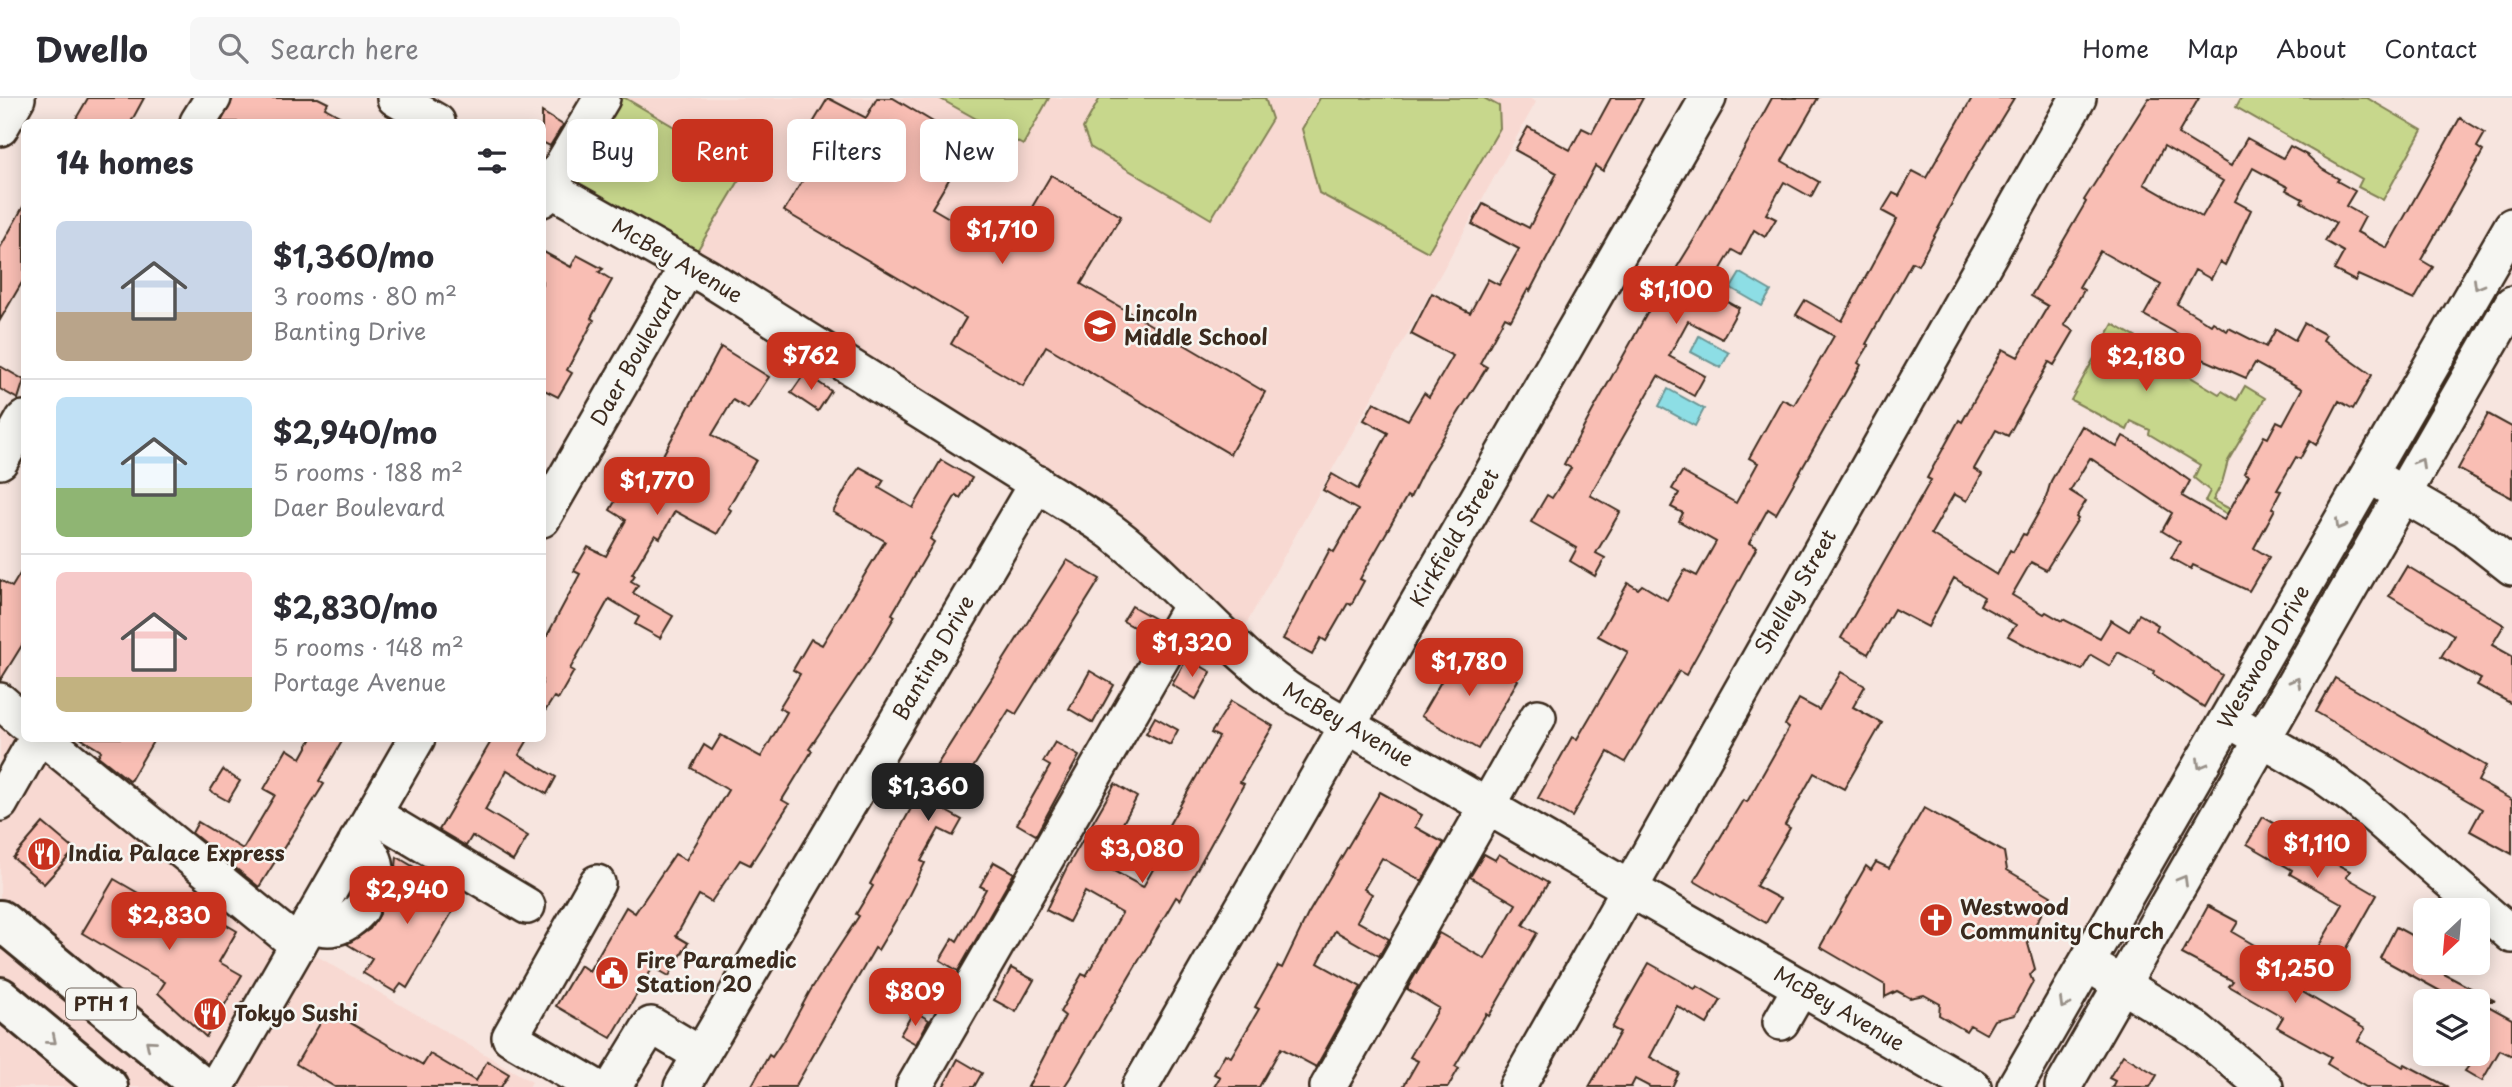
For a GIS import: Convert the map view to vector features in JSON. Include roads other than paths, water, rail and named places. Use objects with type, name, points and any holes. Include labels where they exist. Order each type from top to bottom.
[{"type":"highway","name":"PTH 1","points":[[0,920],[202,1087]]},
{"type":"highway","name":"PTH 1","points":[[0,997],[108,1087]]},
{"type":"street","points":[[0,128],[17,98]]},
{"type":"street","points":[[200,119],[213,98]]},
{"type":"street","points":[[546,188],[602,98]]},
{"type":"street","name":"Kirkfield Street","points":[[1140,1087],[1707,98]]},
{"type":"street","name":"Shelley Street","points":[[1517,1087],[1628,887],[2078,98]]},
{"type":"street","points":[[402,106],[431,119]]},
{"type":"street","name":"McBey Avenue","points":[[546,191],[688,265],[1116,534],[1263,674],[1348,727],[1973,1087]]},
{"type":"street","name":"Westwood Drive","points":[[2015,1087],[2512,226]]},
{"type":"street","name":"Daer Boulevard","points":[[546,512],[688,265]]},
{"type":"street","name":"Westwood Drive","points":[[2063,1087],[2512,304]]},
{"type":"street","points":[[0,461],[21,424]]},
{"type":"street","points":[[2369,475],[2465,530],[2512,567]]},
{"type":"street","name":"Banting Drive","points":[[682,1087],[1037,483]]},
{"type":"street","points":[[914,1087],[1192,605]]},
{"type":"street","points":[[0,701],[21,719]]},
{"type":"street","points":[[1328,1087],[1489,807],[1538,716]]},
{"type":"street","points":[[2227,719],[2356,799],[2512,935]]},
{"type":"street","points":[[0,803],[35,742]]},
{"type":"street","points":[[49,742],[304,934]]},
{"type":"street","points":[[216,1087],[415,742]]},
{"type":"street","points":[[304,934],[320,928],[338,927],[367,899],[376,862],[365,828]]},
{"type":"street","points":[[365,828],[527,905]]},
{"type":"street","points":[[594,1087],[510,1037],[597,883]]},
{"type":"street","points":[[2087,964],[2197,1030],[2265,1087]]},
{"type":"street","points":[[1781,1022],[1801,987]]},
{"type":"street","points":[[613,1087],[651,1025],[701,1055]]},
{"type":"water","points":[[1740,273],[1771,291],[1762,306],[1731,288]]},
{"type":"water","points":[[1699,336],[1729,353],[1721,368],[1691,352]]},
{"type":"water","points":[[1668,389],[1704,409],[1695,426],[1659,406]]},
{"type":"place","name":"Lincoln Middle School","points":[[1100,326]]},
{"type":"place","name":"India Palace Express","points":[[44,854]]},
{"type":"place","name":"Westwood Community Church","points":[[1936,920]]},
{"type":"place","name":"Fire Paramedic Station 20","points":[[612,973]]},
{"type":"place","name":"Tokyo Sushi","points":[[210,1014]]}]
